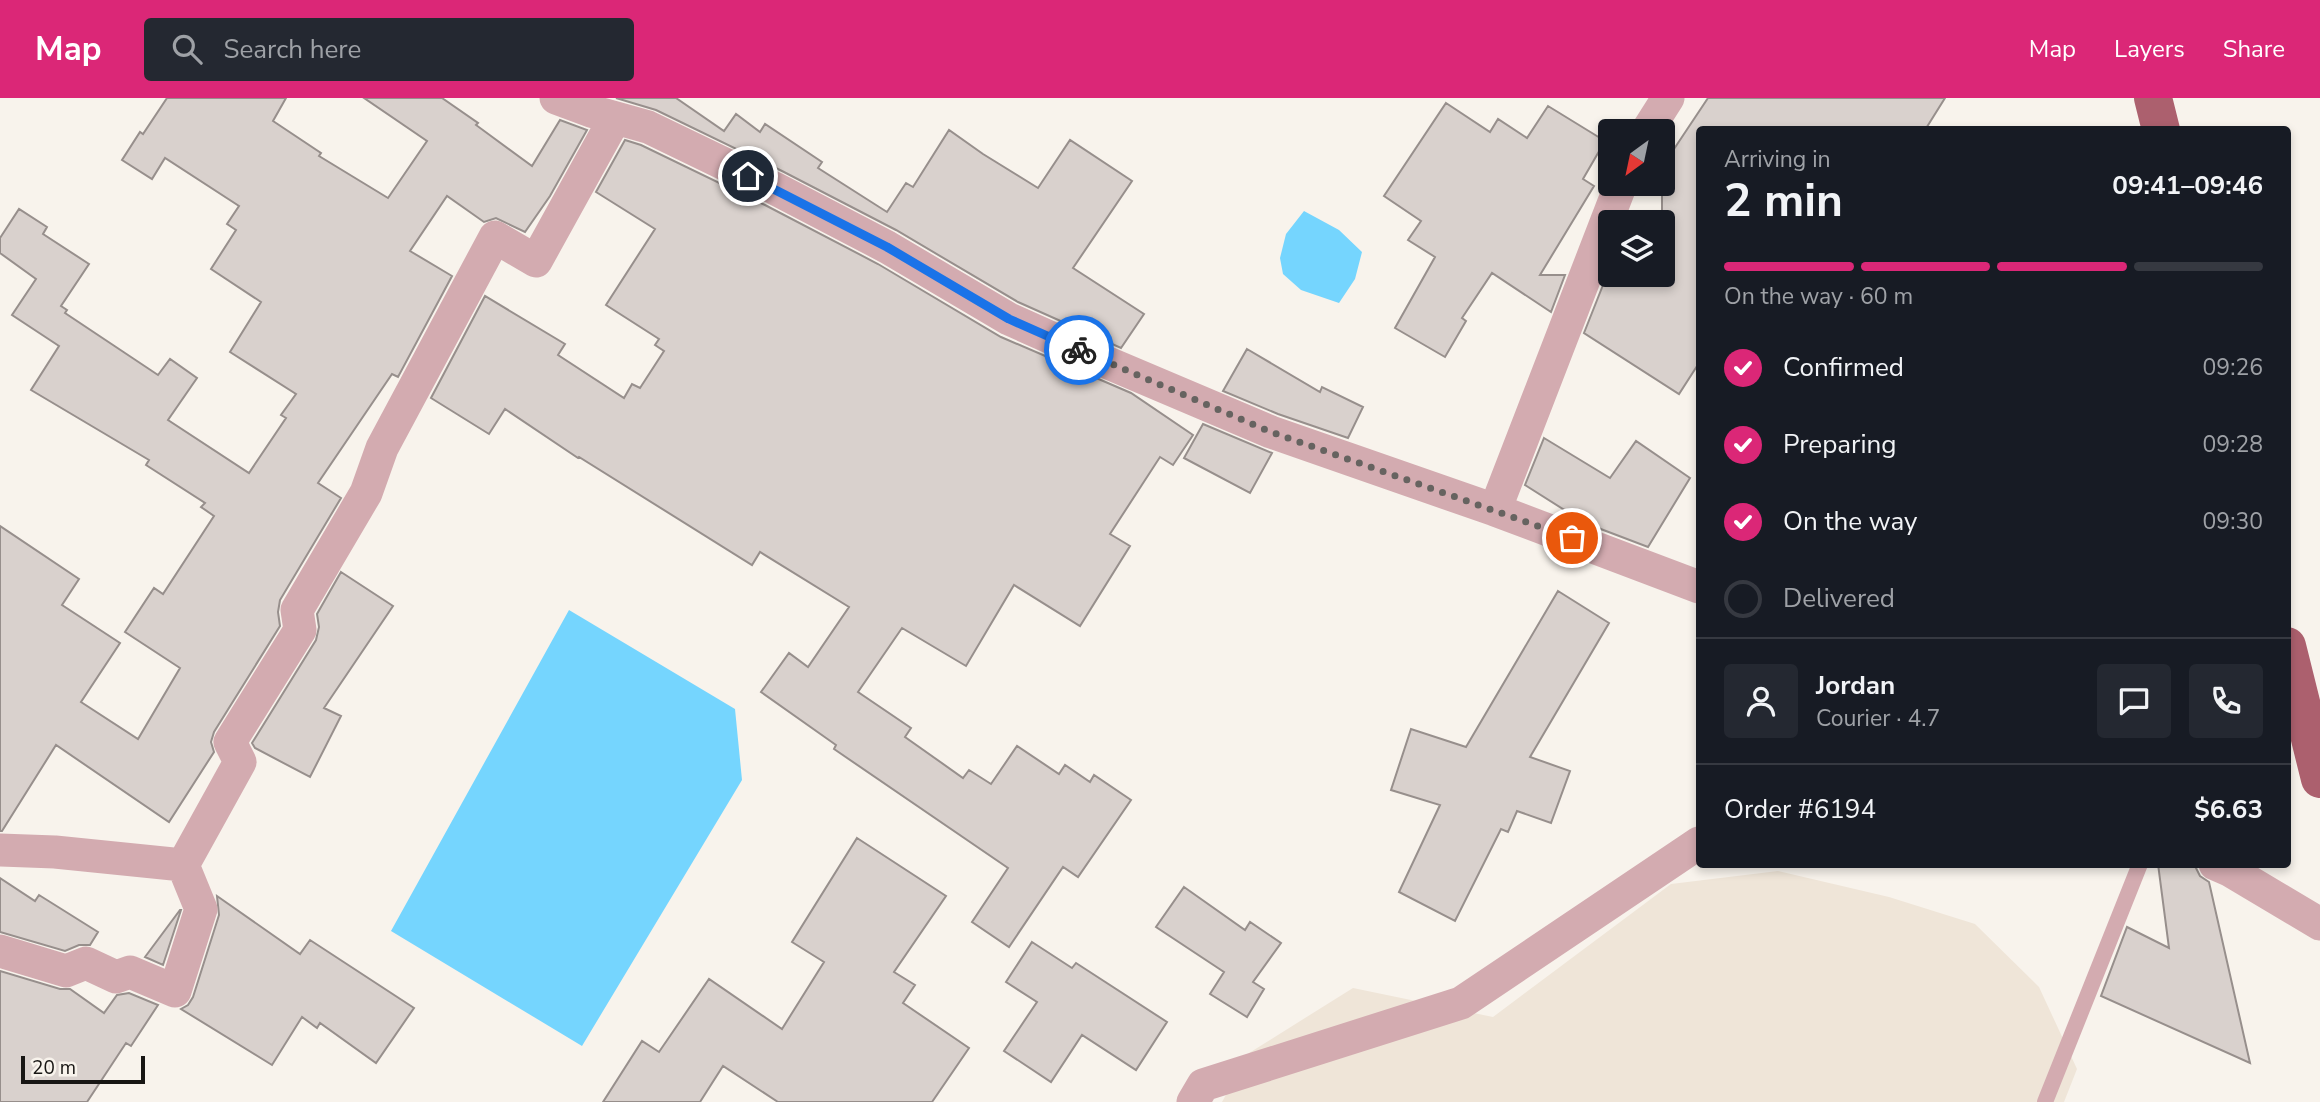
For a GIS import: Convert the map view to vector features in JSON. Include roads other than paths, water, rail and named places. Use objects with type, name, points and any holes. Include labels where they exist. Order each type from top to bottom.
[{"type":"highway","points":[[2153,98],[2160,126]]},
{"type":"highway","points":[[2291,662],[2320,779]]},
{"type":"street","points":[[556,98],[648,127],[887,247],[1009,319],[1094,357],[1271,432],[1495,510],[1696,586]]},
{"type":"street","points":[[1655,119],[1668,98]]},
{"type":"street","points":[[183,865],[240,762],[230,742],[300,630],[298,610],[366,493],[382,448],[495,237],[536,261],[615,118]]},
{"type":"street","points":[[1495,510],[1616,196]]},
{"type":"street","points":[[1193,1102],[1203,1085],[1461,1003],[1696,845]]},
{"type":"street","points":[[0,850],[55,852],[183,865]]},
{"type":"street","points":[[0,951],[66,971],[86,963],[116,977],[130,972],[175,991],[201,909],[183,865]]},
{"type":"street","points":[[2223,868],[2320,924]]},
{"type":"lane","points":[[2045,1102],[2138,868]]},
{"type":"water","points":[[1304,211],[1339,230],[1362,252],[1355,279],[1339,303],[1301,290],[1283,274],[1280,258],[1286,234]]},
{"type":"water","points":[[569,610],[735,709],[742,780],[582,1046],[391,931]]}]
